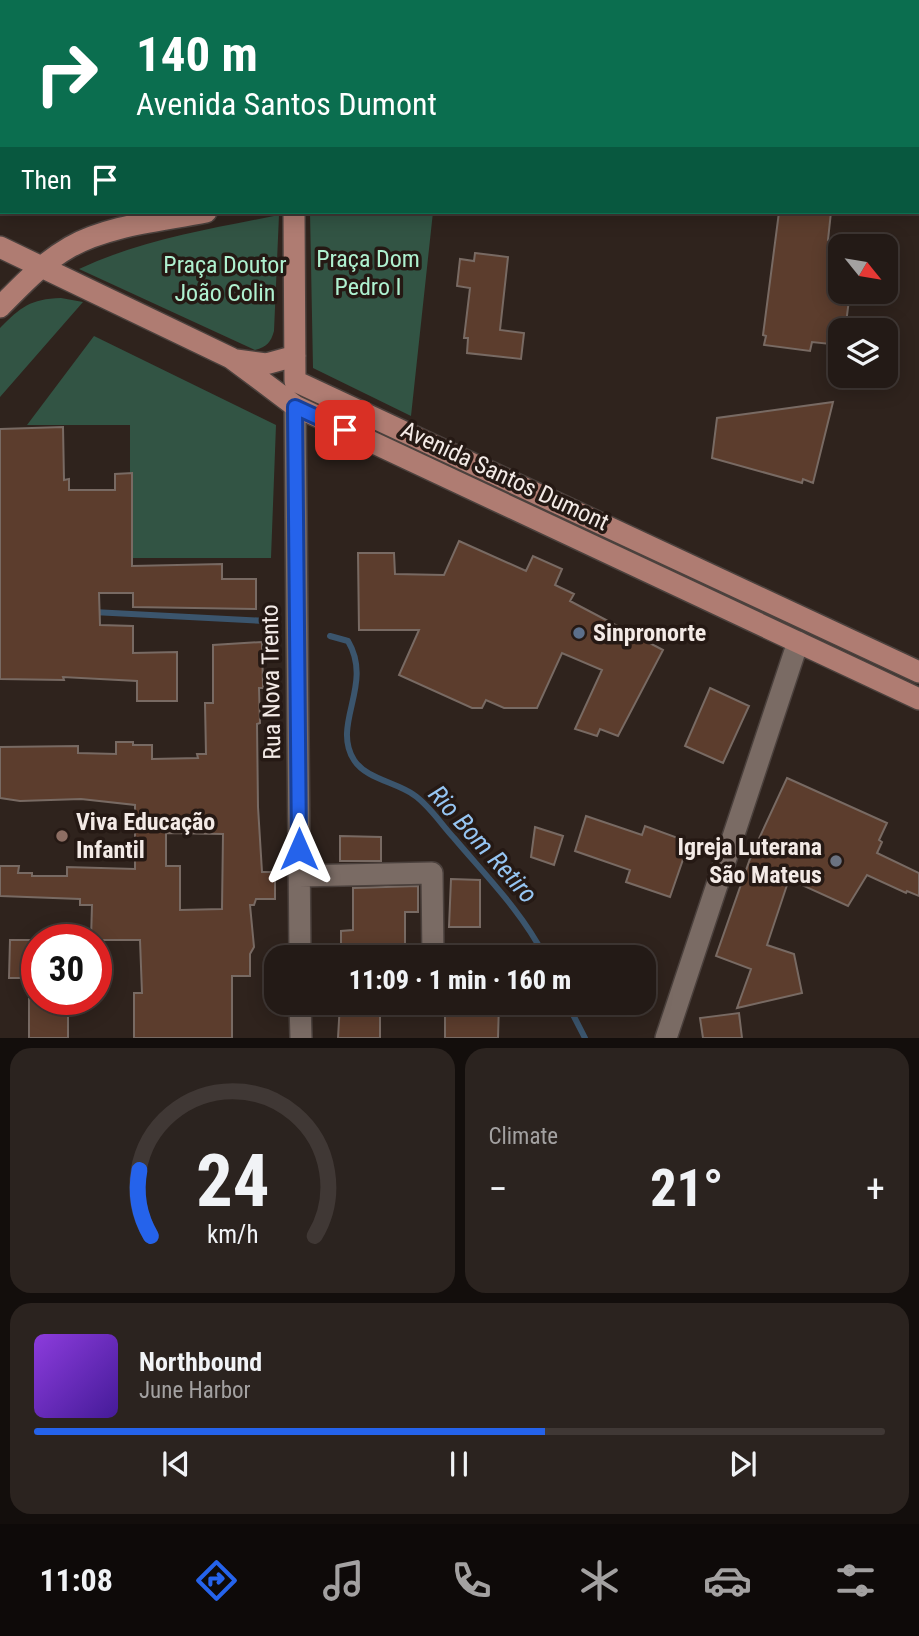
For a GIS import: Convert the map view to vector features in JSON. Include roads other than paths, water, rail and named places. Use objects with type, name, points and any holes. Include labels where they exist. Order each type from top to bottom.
[{"type":"main road","points":[[0,307],[41,266],[71,246],[106,233],[196,214]]},
{"type":"main road","points":[[231,358],[266,364],[295,356],[294,214]]},
{"type":"main road","name":"Avenida Santos Dumont","points":[[0,247],[231,358],[295,407],[919,699]]},
{"type":"main road","name":"Avenida Santos Dumont","points":[[295,356],[295,381],[919,672]]},
{"type":"street","name":"Rua Nova Trento","points":[[295,407],[300,945]]},
{"type":"street","points":[[666,1038],[799,642]]},
{"type":"street","points":[[299,876],[432,873],[433,945]]},
{"type":"street","points":[[300,1015],[300,1038]]},
{"type":"waterway","name":"Rio Bom Retiro","points":[[93,612],[266,621]]},
{"type":"waterway","name":"Rio Bom Retiro","points":[[330,636],[348,641],[355,657],[357,673],[347,732],[348,746],[354,760],[366,772],[407,791],[425,804],[515,910],[538,945]]},
{"type":"waterway","name":"Rio Bom Retiro","points":[[573,1015],[585,1038]]},
{"type":"place","name":"Sinpronorte","points":[[579,633]]},
{"type":"place","name":"Viva Educação Infantil","points":[[62,836]]},
{"type":"place","name":"Igreja Luterana São Mateus","points":[[836,861]]},
{"type":"park label","name":"Praça Dom Pedro I","points":[[368,273]]},
{"type":"park label","name":"Praça Doutor João Colin","points":[[225,279]]}]
